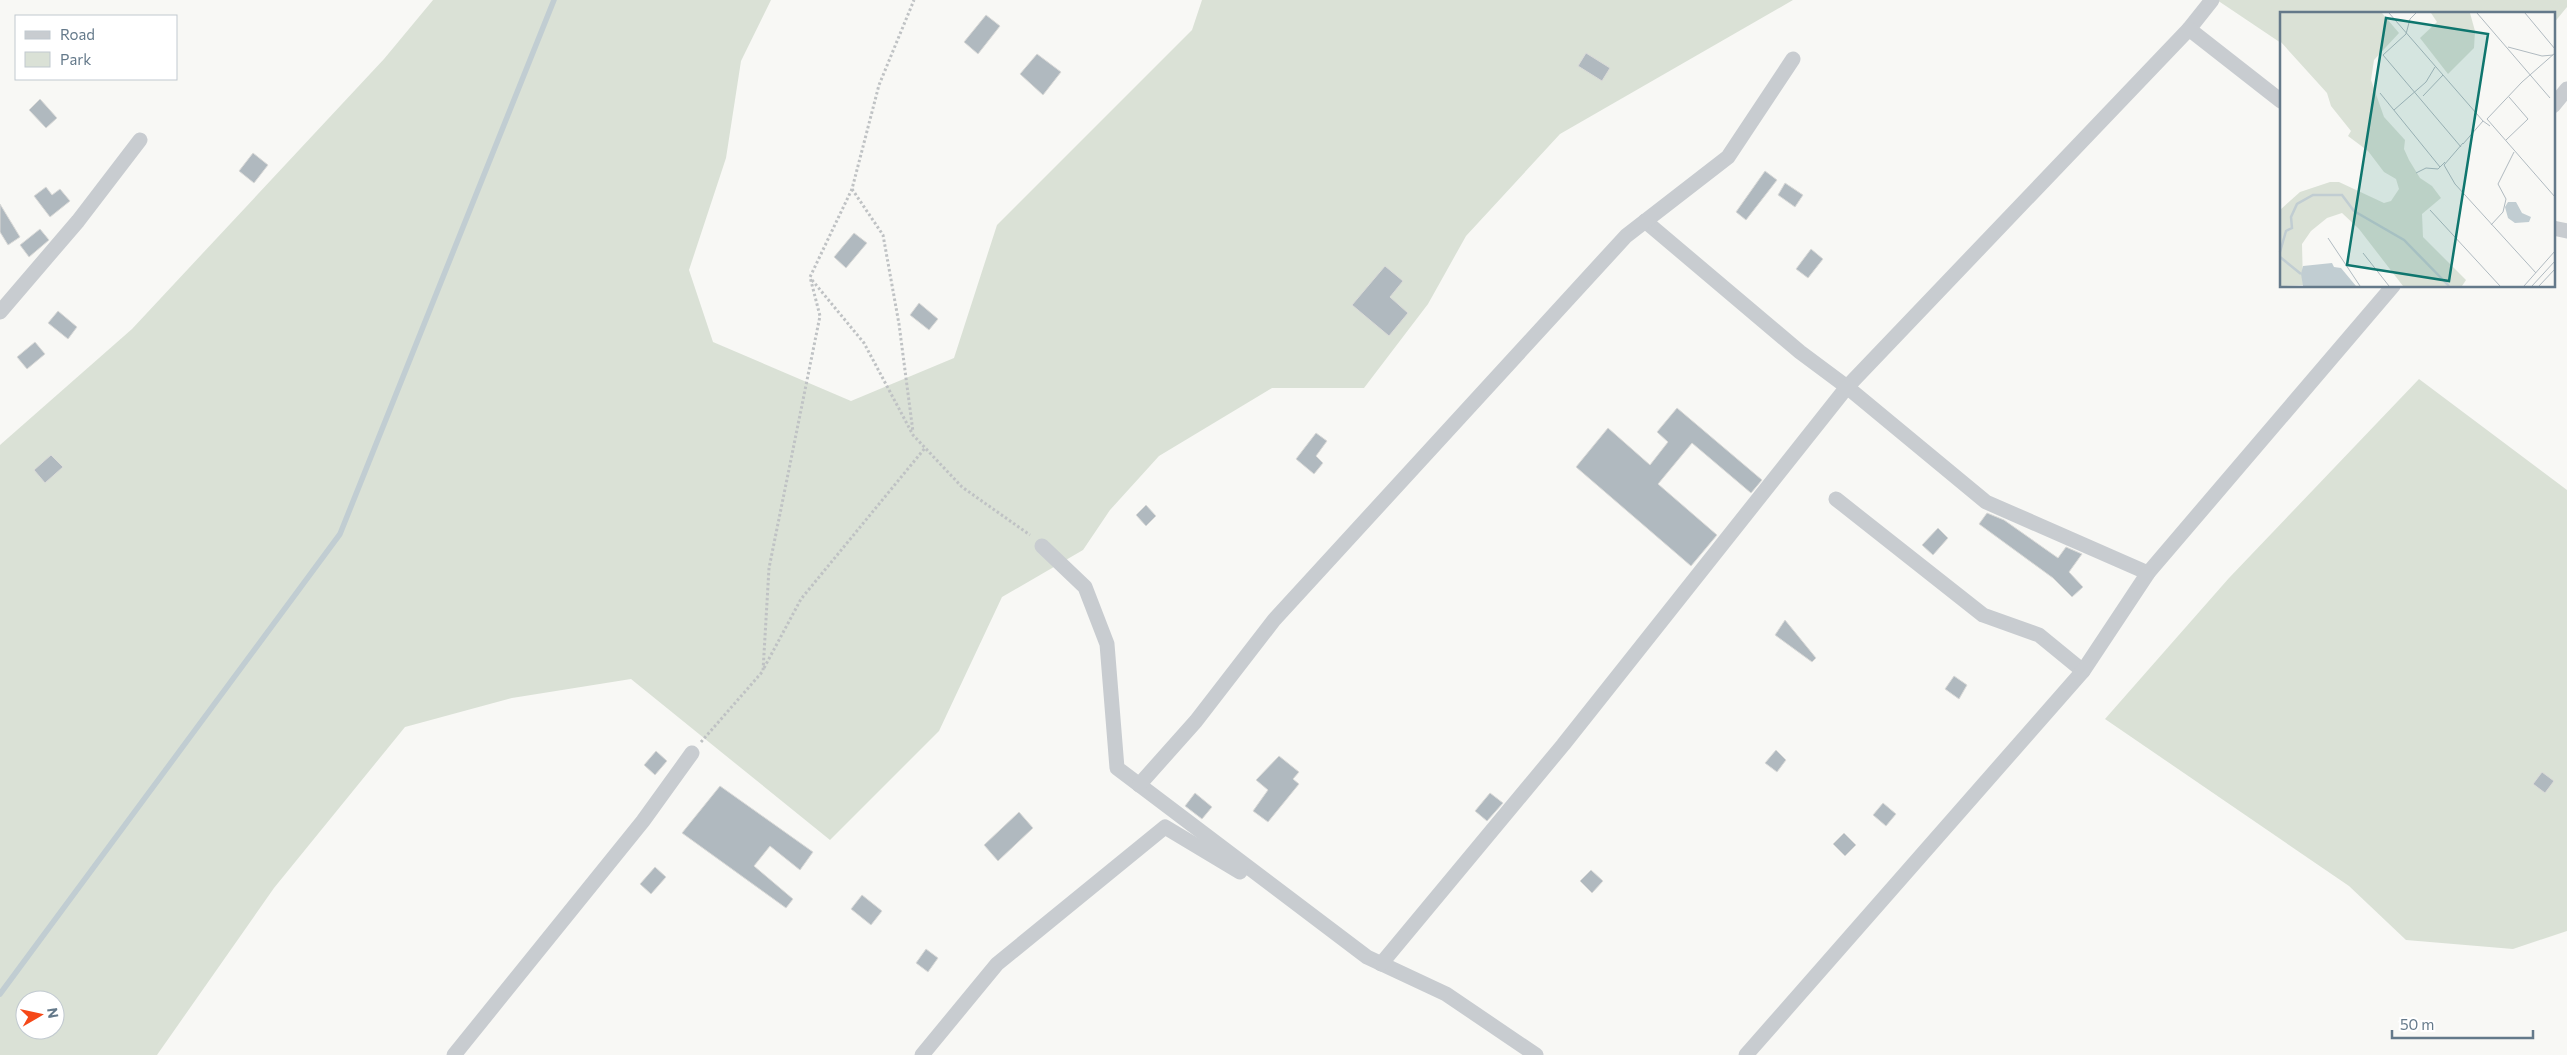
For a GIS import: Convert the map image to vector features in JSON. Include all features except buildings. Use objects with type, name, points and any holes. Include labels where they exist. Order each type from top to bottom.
[{"type":"street","points":[[1381,964],[1563,745],[1847,387],[2189,29],[2212,0]]},
{"type":"street","points":[[2189,29],[2280,100]]},
{"type":"street","points":[[1139,785],[1196,721],[1274,620],[1626,236],[1728,157],[1794,59]]},
{"type":"street","points":[[2554,105],[2567,89]]},
{"type":"street","points":[[0,312],[78,221],[140,140]]},
{"type":"street","points":[[1645,221],[1800,352],[1847,387],[1986,502],[2148,573]]},
{"type":"street","points":[[2554,228],[2567,231]]},
{"type":"street","points":[[1746,1055],[2082,671],[2148,573],[2391,288]]},
{"type":"street","points":[[1836,499],[1983,615],[2039,635],[2082,671]]},
{"type":"street","points":[[1042,546],[1085,587],[1107,644],[1117,768],[1367,957],[1446,994],[1536,1055]]},
{"type":"street","points":[[454,1055],[643,821],[692,752]]},
{"type":"street","points":[[922,1055],[997,964],[1165,828],[1422,980]]},
{"type":"path","points":[[763,671],[769,568],[820,316],[810,278],[852,189],[879,85],[914,0]]},
{"type":"path","points":[[852,189],[883,235],[899,324],[913,435]]},
{"type":"path","points":[[810,278],[864,343],[913,435],[962,488],[1020,525],[1042,546]]},
{"type":"path","points":[[692,752],[763,671],[801,599],[925,448]]},
{"type":"green space","points":[[433,0],[771,0],[741,61],[726,158],[689,270],[713,342],[851,401],[954,358],[997,225],[1192,30],[1202,0],[1793,0],[1560,134],[1466,236],[1428,304],[1364,388],[1272,388],[1159,456],[1110,510],[1083,550],[1002,597],[939,731],[830,840],[631,679],[512,698],[405,727],[274,888],[157,1055],[0,1055],[0,445],[132,329],[384,59]]},
{"type":"green space","points":[[2217,0],[2567,0],[2567,7],[2554,23],[2554,12],[2280,12],[2280,42]]},
{"type":"green space","points":[[2419,379],[2567,490],[2567,931],[2513,949],[2406,940],[2349,886],[2105,719],[2229,578]]},
{"type":"waterway","points":[[0,994],[340,534],[554,0]]}]
